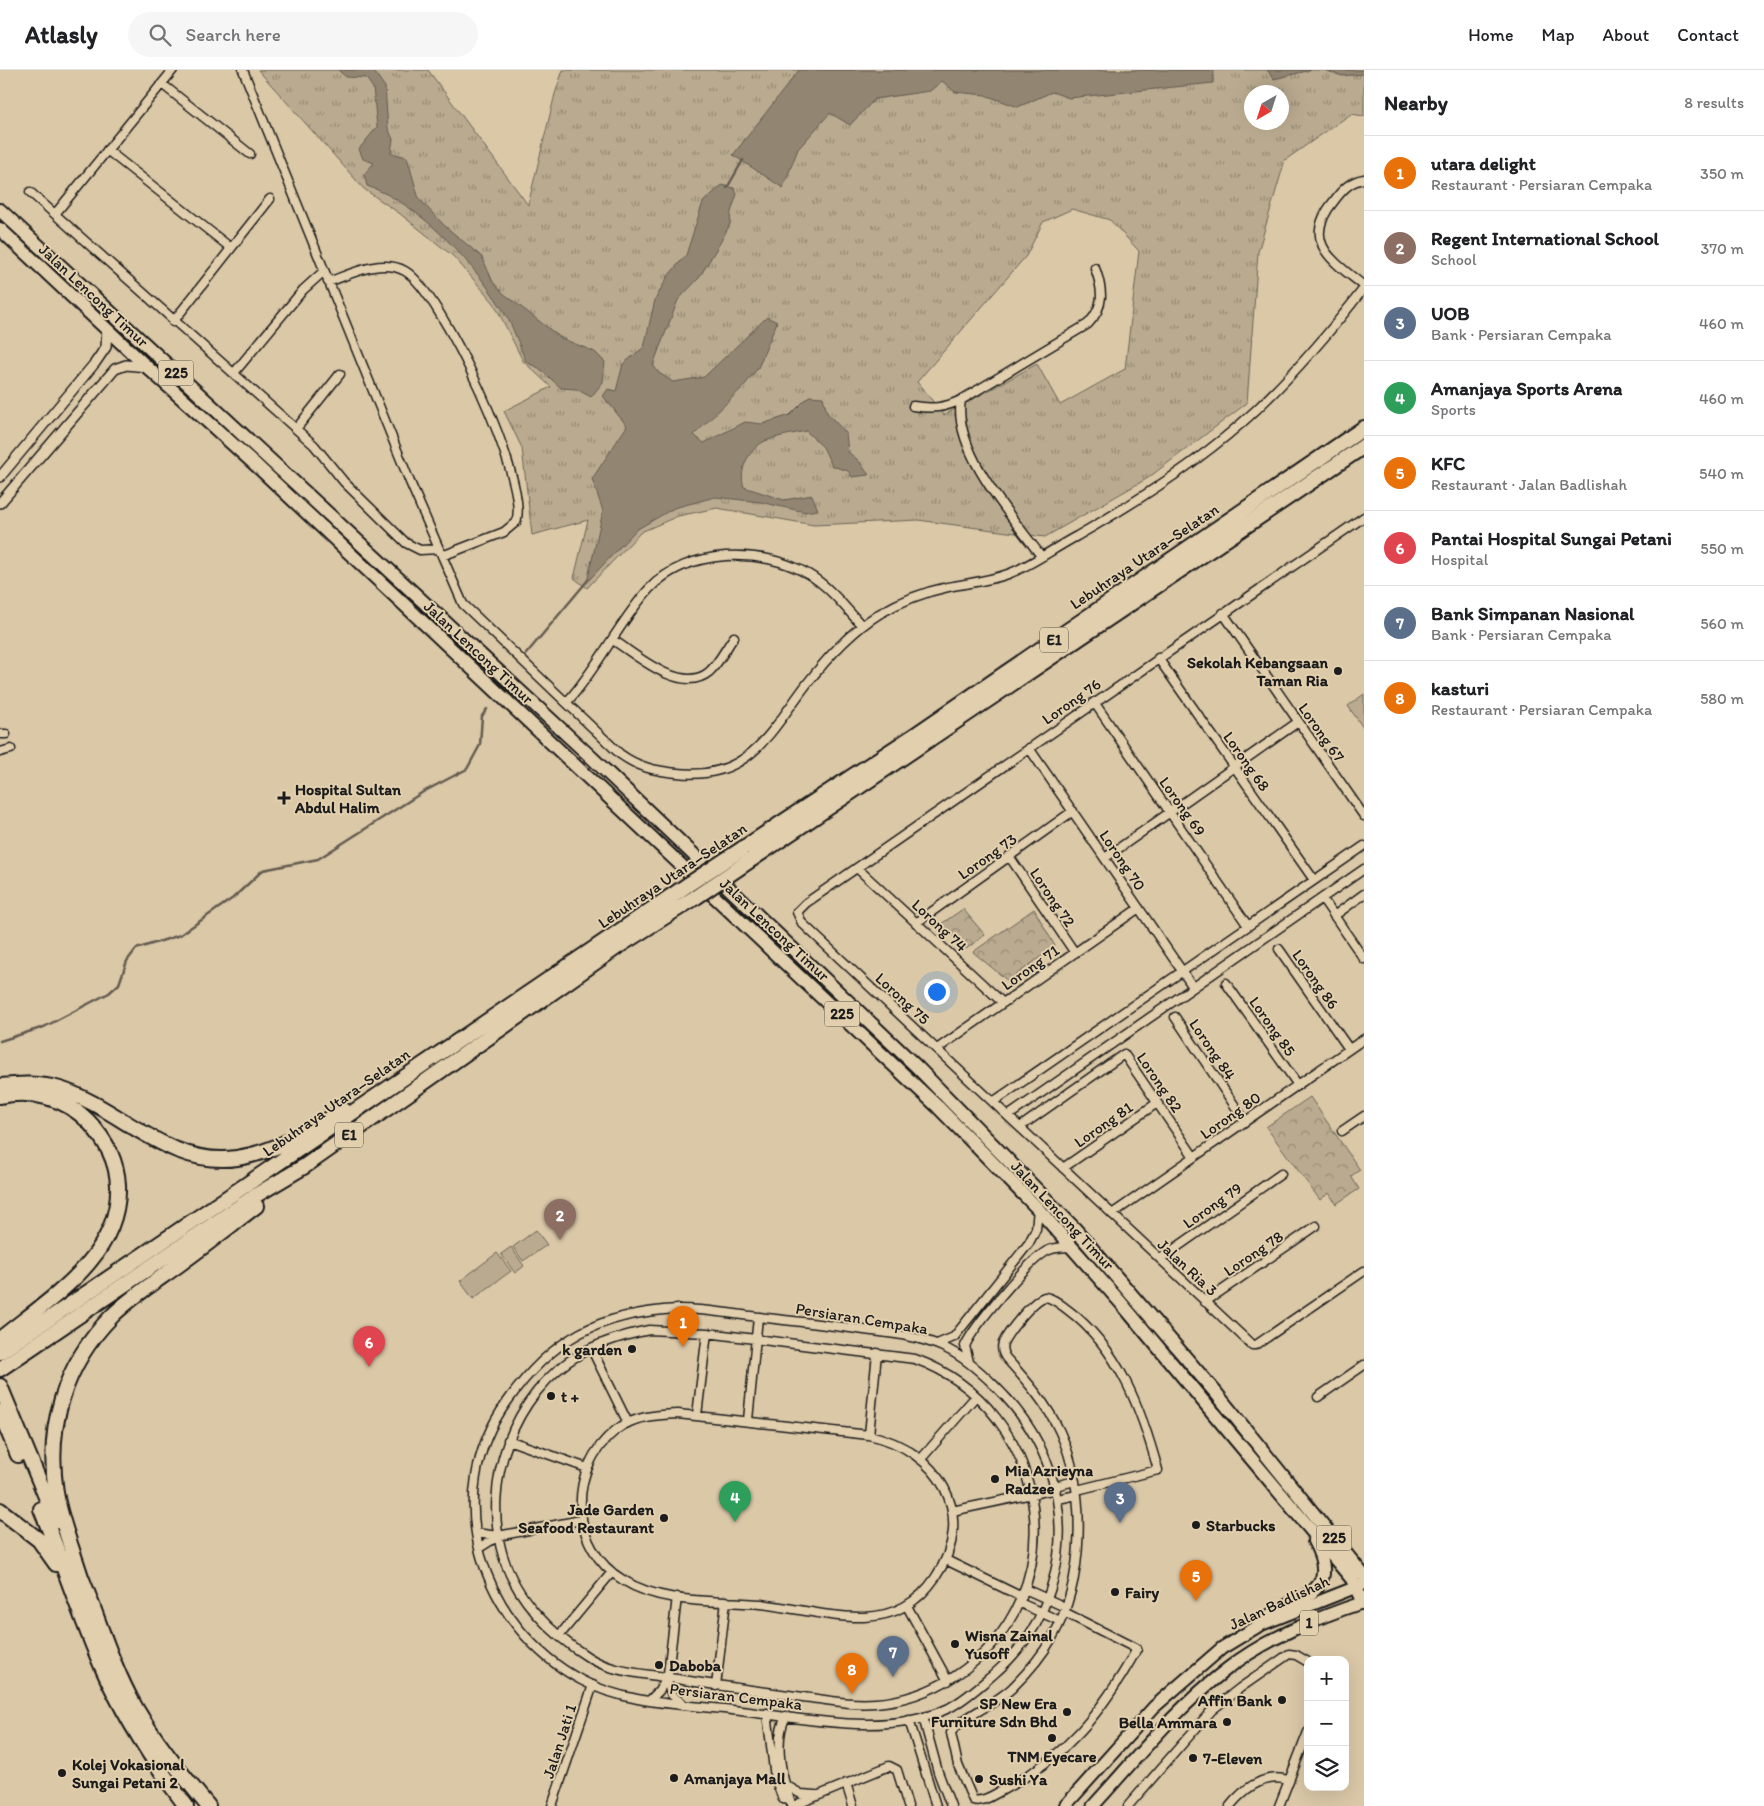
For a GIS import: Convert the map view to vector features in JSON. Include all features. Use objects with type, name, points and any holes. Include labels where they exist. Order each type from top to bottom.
[{"type":"highway","name":"Jalan Lencong Timur","points":[[0,210],[591,757],[918,1068],[1075,1229],[1216,1394],[1364,1576]]},
{"type":"highway","name":"Jalan Lencong Timur","points":[[0,229],[147,367],[257,466],[834,1006],[938,1107],[1038,1209],[1210,1406],[1299,1515],[1360,1585],[1363,1602]]},
{"type":"highway","name":"Lebuhraya Utara–Selatan","points":[[0,1369],[250,1199],[305,1166],[617,947],[696,897],[747,854],[915,735],[1364,428]]},
{"type":"highway","name":"Lebuhraya Utara–Selatan","points":[[0,1352],[689,884],[747,854],[1364,446]]},
{"type":"highway","points":[[0,1086],[32,1084],[60,1090],[82,1099],[168,1147],[196,1156],[228,1159],[271,1149],[306,1133],[403,1077]]},
{"type":"highway","points":[[0,1096],[15,1094],[42,1096],[65,1104],[85,1118],[103,1138],[109,1150],[116,1170],[118,1195],[111,1226],[81,1272],[50,1300],[0,1339]]},
{"type":"highway","points":[[82,1580],[60,1508],[53,1461],[55,1424],[59,1404],[72,1369],[89,1342],[113,1315],[305,1166]]},
{"type":"highway","points":[[1,1388],[82,1580],[113,1661],[134,1706],[163,1750],[208,1806]]},
{"type":"highway","points":[[0,1412],[52,1536],[103,1670],[130,1722],[186,1806]]},
{"type":"highway","points":[[1303,1500],[1353,1554],[1364,1562]]},
{"type":"highway","points":[[0,1510],[33,1535],[51,1555],[83,1618]]},
{"type":"highway","points":[[1260,1626],[1265,1618],[1310,1593],[1321,1578],[1323,1563],[1321,1553],[1299,1515]]},
{"type":"main road","name":"Jalan Badlishah","points":[[1064,1806],[1154,1707],[1222,1648],[1260,1626],[1360,1585]]},
{"type":"main road","name":"Jalan Badlishah","points":[[1094,1806],[1170,1721],[1229,1668],[1274,1639],[1363,1602]]},
{"type":"street","points":[[55,214],[172,70]]},
{"type":"street","points":[[242,70],[328,282],[463,604],[630,761],[643,768],[672,773],[706,775],[730,767],[760,746],[822,666],[862,626],[880,613],[918,595],[1007,574],[1131,503],[1222,440],[1291,376],[1333,328],[1364,287],[1325,252],[1319,228],[1324,214],[1338,195],[1349,184],[1364,179]]},
{"type":"street","points":[[162,84],[250,154]]},
{"type":"street","points":[[108,150],[231,248]]},
{"type":"street","points":[[30,192],[320,451],[344,482],[406,542],[420,550],[441,552],[504,532],[516,522],[519,509],[506,452],[462,352],[428,295],[413,277],[399,268],[381,266],[364,269],[328,282]]},
{"type":"street","points":[[174,322],[270,199]]},
{"type":"street","points":[[913,406],[932,409],[945,407],[961,400],[1088,324],[1100,306],[1102,294],[1095,268]]},
{"type":"street","points":[[234,373],[303,290],[324,272]]},
{"type":"street","points":[[0,477],[95,363],[106,347],[106,329]]},
{"type":"street","points":[[0,503],[115,369],[126,365],[147,367]]},
{"type":"street","points":[[296,429],[340,374]]},
{"type":"street","points":[[961,400],[960,418],[971,452],[1001,502],[1041,556]]},
{"type":"street","name":"Lorong 76","points":[[798,912],[806,903],[1364,516]]},
{"type":"street","points":[[567,702],[598,664],[648,591],[663,577],[699,561],[737,556],[767,557],[809,575],[840,602],[862,626]]},
{"type":"street","name":"Lorong 67","points":[[1223,613],[1364,816]]},
{"type":"street","points":[[613,640],[668,675],[684,680],[708,672],[734,637]]},
{"type":"street","name":"Lorong 68","points":[[1158,658],[1314,880]]},
{"type":"street","name":"Lorong 69","points":[[1094,702],[1248,926]]},
{"type":"street","points":[[1105,858],[1298,722]]},
{"type":"street","name":"Lorong 70","points":[[1029,748],[1193,988]]},
{"type":"street","points":[[0,752],[11,749]]},
{"type":"street","name":"Lorong 73","points":[[916,922],[1073,812]]},
{"type":"street","points":[[993,1102],[1364,846]]},
{"type":"street","name":"Lorong 72","points":[[1009,856],[1074,953]]},
{"type":"street","name":"Lorong 74","points":[[857,868],[1003,1003]]},
{"type":"street","points":[[1008,1116],[1364,869]]},
{"type":"street","points":[[1334,916],[1364,894]]},
{"type":"street","points":[[1322,898],[1364,959]]},
{"type":"street","name":"Lorong 71","points":[[937,1049],[1139,908]]},
{"type":"street","name":"Lorong 75","points":[[798,912],[802,923],[1008,1116]]},
{"type":"street","name":"Lorong 86","points":[[1278,949],[1349,1049]]},
{"type":"street","name":"Lorong 85","points":[[1226,983],[1298,1085]]},
{"type":"street","name":"Lorong 84","points":[[1175,1017],[1245,1121]]},
{"type":"street","name":"Lorong 80","points":[[1112,1214],[1364,1039]]},
{"type":"street","name":"Lorong 82","points":[[1020,1127],[1124,1054],[1194,1157]]},
{"type":"street","name":"Lorong 81","points":[[1064,1168],[1157,1103]]},
{"type":"street","name":"Jalan Ria 3","points":[[1008,1116],[1248,1342],[1256,1345],[1364,1271]]},
{"type":"street","points":[[1342,1131],[1364,1116]]},
{"type":"street","name":"Lorong 79","points":[[1160,1259],[1280,1174]]},
{"type":"street","points":[[937,1344],[954,1337],[1029,1243],[1036,1229],[1038,1209]]},
{"type":"street","name":"Lorong 78","points":[[1205,1302],[1316,1226]]},
{"type":"street","points":[[969,1362],[965,1346],[994,1305],[1042,1254],[1055,1248],[1072,1247]]},
{"type":"street","points":[[1025,1589],[1047,1599],[1064,1609],[1138,1649],[1103,1706],[1071,1743],[1049,1762],[1015,1784],[984,1800],[973,1800],[958,1765],[951,1738],[953,1729],[1010,1691],[1047,1646],[1064,1609],[1079,1537],[1076,1489],[1066,1449],[1048,1411],[1006,1358],[1002,1349],[1005,1341],[1034,1303],[1045,1297],[1052,1298],[1077,1318],[1116,1365],[1137,1404],[1158,1470],[1076,1489],[1058,1499]]},
{"type":"street","name":"Persiaran Cempaka","points":[[689,1309],[758,1317],[903,1335],[937,1344],[969,1362],[998,1389],[1026,1422],[1043,1452],[1058,1499],[1060,1542],[1056,1570],[1047,1599],[1028,1637],[1013,1656],[986,1682],[954,1705],[923,1717],[909,1720],[854,1723],[650,1700],[592,1686],[566,1671],[524,1635],[498,1599],[483,1565],[479,1548],[476,1533],[474,1489],[485,1438],[521,1382],[549,1352],[581,1332],[630,1314],[689,1309]]},
{"type":"street","points":[[748,1420],[758,1317]]},
{"type":"street","points":[[648,1330],[707,1332],[755,1339],[877,1353],[915,1359],[934,1366],[956,1379],[976,1396],[997,1418],[1011,1438],[1028,1477],[1035,1523],[1033,1557],[1025,1589],[1006,1627],[986,1652],[948,1681],[917,1695],[898,1700],[874,1703],[838,1702],[716,1686],[614,1669],[592,1660],[559,1636],[541,1619],[516,1584],[503,1557],[498,1536],[495,1506],[496,1490],[508,1440],[530,1401],[548,1379],[564,1365],[591,1348],[620,1337],[648,1330]]},
{"type":"street","points":[[697,1415],[707,1332]]},
{"type":"street","points":[[591,1348],[628,1423]]},
{"type":"street","points":[[869,1435],[877,1353]]},
{"type":"street","points":[[1318,1397],[1364,1365]]},
{"type":"street","points":[[922,1459],[976,1396]]},
{"type":"street","points":[[652,1415],[697,1415],[869,1435],[899,1444],[922,1459],[934,1472],[946,1491],[952,1512],[952,1540],[946,1560],[931,1585],[907,1606],[866,1617],[847,1617],[648,1592],[633,1586],[612,1572],[592,1548],[581,1520],[580,1495],[587,1468],[608,1438],[628,1423],[652,1415]]},
{"type":"street","points":[[508,1440],[587,1468]]},
{"type":"street","points":[[952,1512],[1055,1487],[1076,1489]]},
{"type":"street","points":[[476,1533],[498,1536],[581,1520]]},
{"type":"street","points":[[479,1548],[498,1536]]},
{"type":"street","points":[[946,1560],[1060,1621]]},
{"type":"street","points":[[559,1636],[612,1572]]},
{"type":"street","points":[[650,1700],[659,1691],[667,1677],[677,1597]]},
{"type":"street","points":[[716,1686],[726,1601]]},
{"type":"street","points":[[907,1606],[948,1681]]},
{"type":"street","points":[[1128,1806],[1205,1718],[1231,1694],[1289,1654],[1296,1655],[1304,1660]]},
{"type":"street","points":[[667,1677],[672,1695],[686,1704]]},
{"type":"street","name":"Jalan Jati 1","points":[[552,1806],[592,1686]]},
{"type":"street","points":[[767,1713],[775,1778],[783,1799],[791,1804]]},
{"type":"street","points":[[786,1716],[779,1733],[779,1742],[791,1804]]},
{"type":"street","points":[[923,1717],[938,1772],[951,1806]]},
{"type":"street","points":[[909,1720],[936,1806]]},
{"type":"street","points":[[1279,1806],[1304,1742]]},
{"type":"street","points":[[791,1804],[892,1766],[897,1770],[908,1806]]},
{"type":"street","points":[[1230,1806],[1253,1785],[1274,1778],[1288,1780]]},
{"type":"street","points":[[846,1783],[853,1806]]},
{"type":"street","points":[[787,1786],[802,1794],[817,1795]]},
{"type":"green space","points":[[258,70],[428,70],[528,205],[555,94],[563,70],[1364,70],[1364,116],[1351,114],[1285,160],[1258,252],[1247,403],[1148,478],[1045,537],[918,520],[814,525],[717,508],[678,516],[641,532],[587,588],[574,578],[588,520],[532,535],[522,448],[504,411],[551,387],[523,361],[494,303],[453,256],[399,213],[364,189]],"holes":[[[1072,209],[1110,220],[1139,251],[1125,369],[1060,405],[1037,364],[944,415],[917,382],[1026,256],[1043,222]]]},
{"type":"green space","points":[[1364,694],[1364,729],[1348,706]]},
{"type":"green space","points":[[963,909],[985,935],[966,949],[941,924]]},
{"type":"green space","points":[[1034,909],[1055,946],[1008,981],[973,952]]},
{"type":"green space","points":[[1310,1097],[1360,1170],[1351,1176],[1359,1189],[1336,1204],[1329,1193],[1320,1200],[1266,1127]]},
{"type":"green space","points":[[536,1230],[547,1245],[523,1261],[513,1247]]},
{"type":"green space","points":[[511,1247],[524,1266],[515,1273],[501,1254]]},
{"type":"green space","points":[[497,1253],[511,1271],[473,1299],[460,1281]]},
{"type":"shaded area","points":[[338,70],[373,70],[385,87],[388,128],[393,139],[391,153],[407,157],[419,199],[445,226],[482,257],[493,282],[503,293],[561,338],[595,352],[605,362],[603,382],[591,397],[576,389],[561,388],[539,368],[526,362],[507,317],[465,259],[428,222],[408,207],[367,186],[364,174],[374,163],[363,159],[359,149],[377,127],[373,88],[366,78],[346,77]]},
{"type":"shaded area","points":[[799,70],[1214,70],[1213,83],[1069,98],[1052,92],[1018,107],[985,95],[955,92],[942,81],[930,91],[875,99],[850,125],[830,113],[798,149],[783,188],[733,155]]},
{"type":"shaded area","points":[[1267,70],[1311,70],[1274,79]]},
{"type":"shaded area","points":[[1324,70],[1364,70],[1364,74],[1342,76]]},
{"type":"shaded area","points":[[722,185],[734,188],[737,194],[731,212],[730,224],[699,278],[678,300],[653,365],[659,373],[673,382],[704,377],[767,317],[777,322],[758,368],[744,386],[694,435],[704,443],[745,422],[762,424],[790,415],[809,396],[823,397],[827,413],[846,433],[848,452],[858,460],[869,475],[852,477],[848,471],[832,466],[823,447],[806,431],[765,441],[754,449],[746,461],[742,474],[744,487],[784,500],[812,495],[818,510],[805,512],[760,502],[715,497],[674,508],[636,530],[587,582],[603,511],[592,479],[627,426],[603,396],[608,389],[616,391],[623,364],[644,347],[655,300],[668,276],[686,255],[703,202]]},
{"type":"waterway","points":[[727,188],[743,160]]},
{"type":"waterway","points":[[526,654],[588,580]]},
{"type":"waterway","points":[[0,1041],[44,1027],[109,993],[119,984],[127,961],[136,949],[180,935],[233,898],[263,870],[318,859],[423,792],[467,769],[480,745],[482,716],[487,709]]},
{"type":"place","name":"Sekolah Kebangsaan Taman Ria","points":[[1338,671]]},
{"type":"place","name":"Hospital Sultan Abdul Halim","points":[[284,798]]},
{"type":"place","name":"Regent International School","points":[[560,1240]]},
{"type":"place","name":"utara delight","points":[[683,1347]]},
{"type":"place","name":"k garden","points":[[632,1349]]},
{"type":"place","name":"Pantai Hospital Sungai Petani","points":[[369,1367]]},
{"type":"place","name":"t +","points":[[551,1396]]},
{"type":"place","name":"Mia Azrieyna Radzee","points":[[995,1479]]},
{"type":"place","name":"Jade Garden Seafood Restaurant","points":[[664,1518]]},
{"type":"place","name":"Amanjaya Sports Arena","points":[[735,1522]]},
{"type":"place","name":"UOB","points":[[1120,1523]]},
{"type":"place","name":"Starbucks","points":[[1196,1525]]},
{"type":"place","name":"Fairy","points":[[1115,1592]]},
{"type":"place","name":"KFC","points":[[1196,1601]]},
{"type":"place","name":"Wisna Zainal Yusoff","points":[[955,1644]]},
{"type":"place","name":"Daboba","points":[[659,1665]]},
{"type":"place","name":"Bank Simpanan Nasional","points":[[893,1677]]},
{"type":"place","name":"kasturi","points":[[852,1694]]},
{"type":"place","name":"Affin Bank","points":[[1282,1700]]},
{"type":"place","name":"SP New Era Furniture Sdn Bhd","points":[[1067,1712]]},
{"type":"place","name":"Bella Ammara","points":[[1227,1722]]},
{"type":"place","name":"TNM Eyecare","points":[[1052,1738]]},
{"type":"place","name":"7-Eleven","points":[[1193,1758]]},
{"type":"place","name":"Kolej Vokasional Sungai Petani 2","points":[[62,1773]]},
{"type":"place","name":"Amanjaya Mall","points":[[674,1778]]},
{"type":"place","name":"Sushi Ya","points":[[979,1779]]}]
